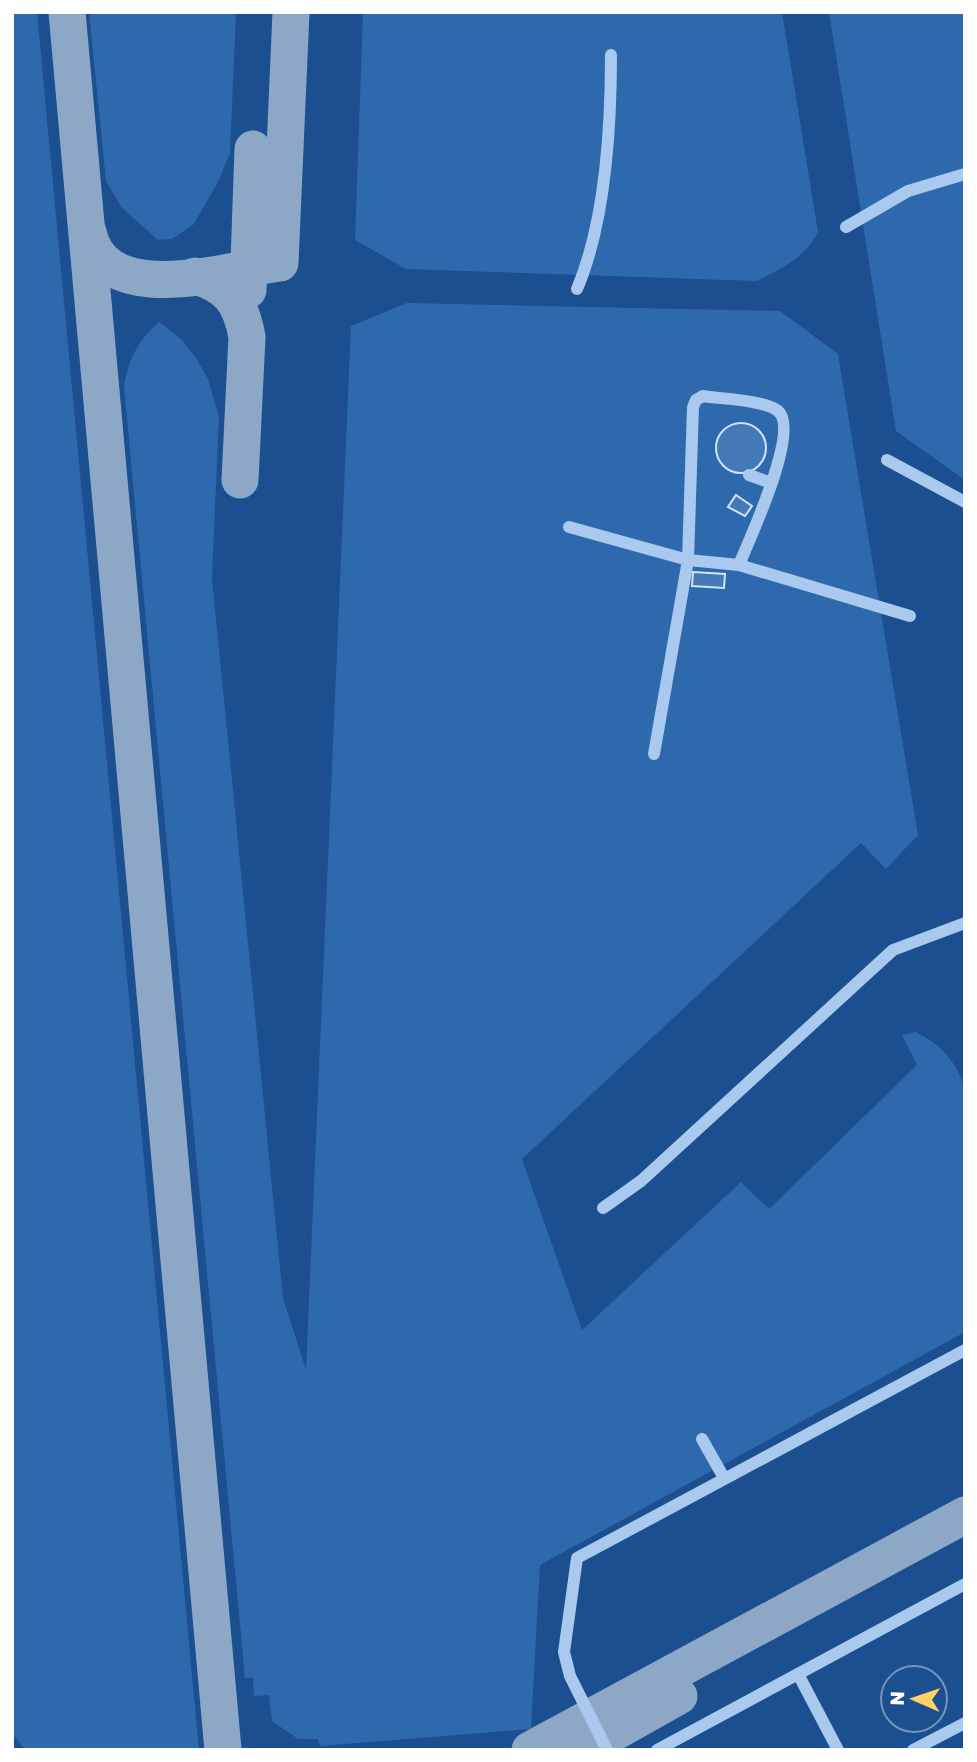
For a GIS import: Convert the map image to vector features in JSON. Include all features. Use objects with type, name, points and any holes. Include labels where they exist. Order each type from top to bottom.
[{"type":"lane","points":[[577,289],[590,258],[611,116],[611,55]]},
{"type":"lane","points":[[846,227],[908,191],[965,174]]},
{"type":"lane","points":[[654,754],[688,560],[694,407],[696,400],[704,396],[768,406],[780,412],[785,431],[771,483],[739,565]]},
{"type":"lane","points":[[887,460],[965,502]]},
{"type":"lane","points":[[749,475],[771,483]]},
{"type":"lane","points":[[569,527],[688,560],[739,565],[909,616]]},
{"type":"lane","points":[[603,1208],[641,1181],[893,950],[965,923]]},
{"type":"lane","points":[[607,1750],[579,1696],[564,1652],[577,1558],[965,1350]]},
{"type":"lane","points":[[702,1439],[724,1478]]},
{"type":"lane","points":[[657,1750],[965,1584]]},
{"type":"lane","points":[[797,1674],[838,1750]]},
{"type":"lane","points":[[913,1750],[965,1723]]},
{"type":"shaded area","points":[[12,12],[37,12],[199,1750],[25,1750],[12,1733]]},
{"type":"shaded area","points":[[89,12],[236,12],[230,153],[218,182],[194,224],[172,239],[158,240],[122,208],[106,181]]},
{"type":"shaded area","points":[[363,12],[782,12],[818,232],[800,256],[757,281],[406,269],[355,240]]},
{"type":"shaded area","points":[[829,12],[965,12],[965,480],[896,431]]},
{"type":"shaded area","points":[[407,303],[780,311],[838,354],[918,835],[886,869],[861,843],[522,1159],[582,1330],[741,1182],[769,1209],[917,1065],[902,1035],[916,1032],[945,1053],[963,1083],[965,1332],[540,1565],[531,1729],[320,1746],[318,1739],[298,1739],[272,1721],[269,1695],[254,1696],[253,1678],[245,1678],[124,387],[135,351],[159,322],[182,340],[196,358],[208,379],[219,417],[212,578],[283,1298],[306,1370],[351,326]]},
{"type":"building","points":[[741,423],[759,430],[766,448],[759,466],[741,473],[723,466],[716,448],[723,430]]},
{"type":"building","points":[[736,495],[752,506],[745,516],[728,507]]},
{"type":"building","points":[[693,572],[725,574],[724,588],[692,586]]},
{"type":"taxiway","points":[[67,12],[223,1750]]},
{"type":"taxiway","points":[[88,232],[99,256],[117,271],[142,278],[200,277],[280,263],[291,12]]},
{"type":"taxiway","points":[[248,290],[253,149]]},
{"type":"taxiway","points":[[195,276],[217,285],[232,297],[241,314],[247,337],[240,480]]},
{"type":"taxiway","points":[[530,1750],[965,1515]]},
{"type":"taxiway","points":[[578,1750],[679,1696]]}]
